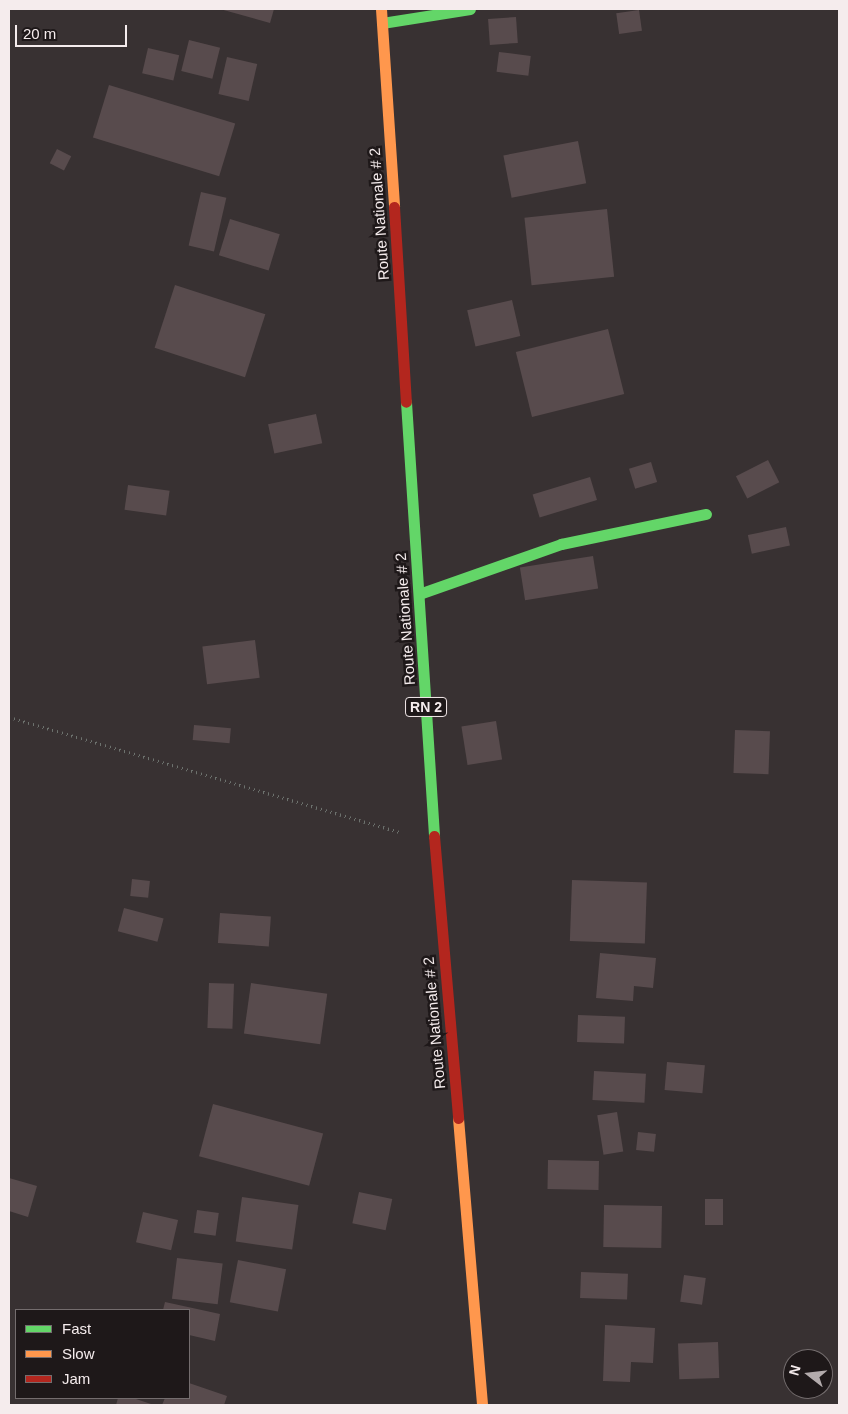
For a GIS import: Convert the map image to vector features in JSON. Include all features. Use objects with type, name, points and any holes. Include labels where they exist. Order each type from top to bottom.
[{"type":"main road","name":"Route Nationale # 2","points":[[381,9],[434,842],[482,1405]]},
{"type":"main road","points":[[382,23],[470,9]]},
{"type":"main road","points":[[419,594],[561,544],[706,514]]},
{"type":"path","points":[[9,717],[434,842]]},
{"type":"building","points":[[220,9],[274,9],[270,23]]},
{"type":"building","points":[[639,10],[642,31],[619,34],[616,13]]},
{"type":"building","points":[[516,17],[518,43],[490,45],[488,19]]},
{"type":"building","points":[[189,40],[220,48],[212,79],[181,71]]},
{"type":"building","points":[[148,48],[179,55],[173,81],[142,73]]},
{"type":"building","points":[[499,52],[531,56],[528,76],[497,72]]},
{"type":"building","points":[[227,57],[257,64],[249,101],[218,94]]},
{"type":"building","points":[[109,85],[235,124],[219,176],[93,138]]},
{"type":"building","points":[[578,141],[586,183],[512,198],[503,156]]},
{"type":"building","points":[[57,149],[71,156],[64,171],[50,163]]},
{"type":"building","points":[[201,192],[226,198],[214,251],[189,246]]},
{"type":"building","points":[[607,209],[614,277],[532,285],[524,218]]},
{"type":"building","points":[[230,219],[280,234],[269,271],[219,255]]},
{"type":"building","points":[[175,285],[265,314],[245,377],[155,348]]},
{"type":"building","points":[[512,300],[520,336],[476,346],[467,310]]},
{"type":"building","points":[[608,329],[624,394],[532,417],[516,352]]},
{"type":"building","points":[[316,414],[322,443],[274,454],[268,424]]},
{"type":"building","points":[[768,460],[779,482],[747,499],[736,476]]},
{"type":"building","points":[[651,462],[657,482],[635,489],[629,469]]},
{"type":"building","points":[[590,477],[597,500],[540,517],[533,495]]},
{"type":"building","points":[[128,485],[170,491],[166,516],[125,510]]},
{"type":"building","points":[[786,527],[790,546],[752,554],[748,535]]},
{"type":"building","points":[[593,556],[598,589],[525,600],[520,568]]},
{"type":"building","points":[[255,640],[260,678],[207,684],[202,646]]},
{"type":"building","points":[[496,721],[502,760],[468,765],[461,726]]},
{"type":"building","points":[[194,725],[231,728],[230,743],[193,740]]},
{"type":"building","points":[[735,730],[770,731],[768,774],[733,773]]},
{"type":"building","points":[[132,879],[150,881],[148,898],[130,896]]},
{"type":"building","points":[[572,880],[647,883],[645,944],[570,941]]},
{"type":"building","points":[[124,908],[164,919],[157,942],[118,931]]},
{"type":"building","points":[[220,913],[271,917],[269,946],[218,943]]},
{"type":"building","points":[[600,953],[656,958],[653,988],[634,986],[633,1001],[596,998]]},
{"type":"building","points":[[209,983],[234,984],[232,1029],[207,1028]]},
{"type":"building","points":[[251,983],[327,994],[320,1044],[244,1034]]},
{"type":"building","points":[[578,1015],[625,1017],[624,1044],[577,1042]]},
{"type":"building","points":[[667,1062],[705,1065],[702,1093],[665,1090]]},
{"type":"building","points":[[594,1071],[646,1074],[644,1103],[592,1100]]},
{"type":"building","points":[[213,1104],[323,1134],[309,1186],[199,1156]]},
{"type":"building","points":[[617,1112],[623,1152],[604,1155],[597,1115]]},
{"type":"building","points":[[638,1132],[656,1134],[654,1152],[636,1150]]},
{"type":"building","points":[[548,1160],[599,1161],[598,1190],[547,1189]]},
{"type":"building","points":[[9,1178],[37,1186],[28,1217],[9,1211]]},
{"type":"building","points":[[359,1192],[392,1199],[386,1230],[352,1223]]},
{"type":"building","points":[[242,1197],[298,1205],[292,1249],[236,1242]]},
{"type":"building","points":[[705,1199],[723,1199],[723,1225],[705,1225]]},
{"type":"building","points":[[604,1205],[662,1206],[661,1248],[603,1247]]},
{"type":"building","points":[[197,1210],[219,1213],[216,1236],[194,1233]]},
{"type":"building","points":[[143,1212],[178,1220],[171,1250],[136,1242]]},
{"type":"building","points":[[177,1258],[223,1264],[218,1304],[172,1299]]},
{"type":"building","points":[[238,1260],[286,1269],[278,1312],[230,1302]]},
{"type":"building","points":[[581,1272],[628,1274],[627,1300],[580,1298]]},
{"type":"building","points":[[684,1275],[706,1278],[702,1305],[680,1302]]},
{"type":"building","points":[[165,1302],[220,1314],[215,1341],[190,1335],[190,1309],[163,1309]]},
{"type":"building","points":[[605,1325],[655,1328],[653,1363],[631,1362],[630,1382],[603,1381]]},
{"type":"building","points":[[718,1342],[719,1378],[679,1379],[678,1343]]},
{"type":"building","points":[[190,1383],[227,1396],[224,1405],[162,1405],[165,1399],[190,1399]]},
{"type":"building","points":[[118,1399],[136,1399],[154,1405],[116,1405]]},
{"type":"traffic: fast","points":[[382,23],[470,9]]},
{"type":"traffic: fast","points":[[406,402],[434,836]]},
{"type":"traffic: fast","points":[[419,594],[561,544],[706,514]]},
{"type":"traffic: slow","points":[[381,9],[394,207]]},
{"type":"traffic: slow","points":[[458,1118],[482,1405]]},
{"type":"traffic: jam","points":[[394,207],[406,402]]},
{"type":"traffic: jam","points":[[434,836],[458,1118]]}]
